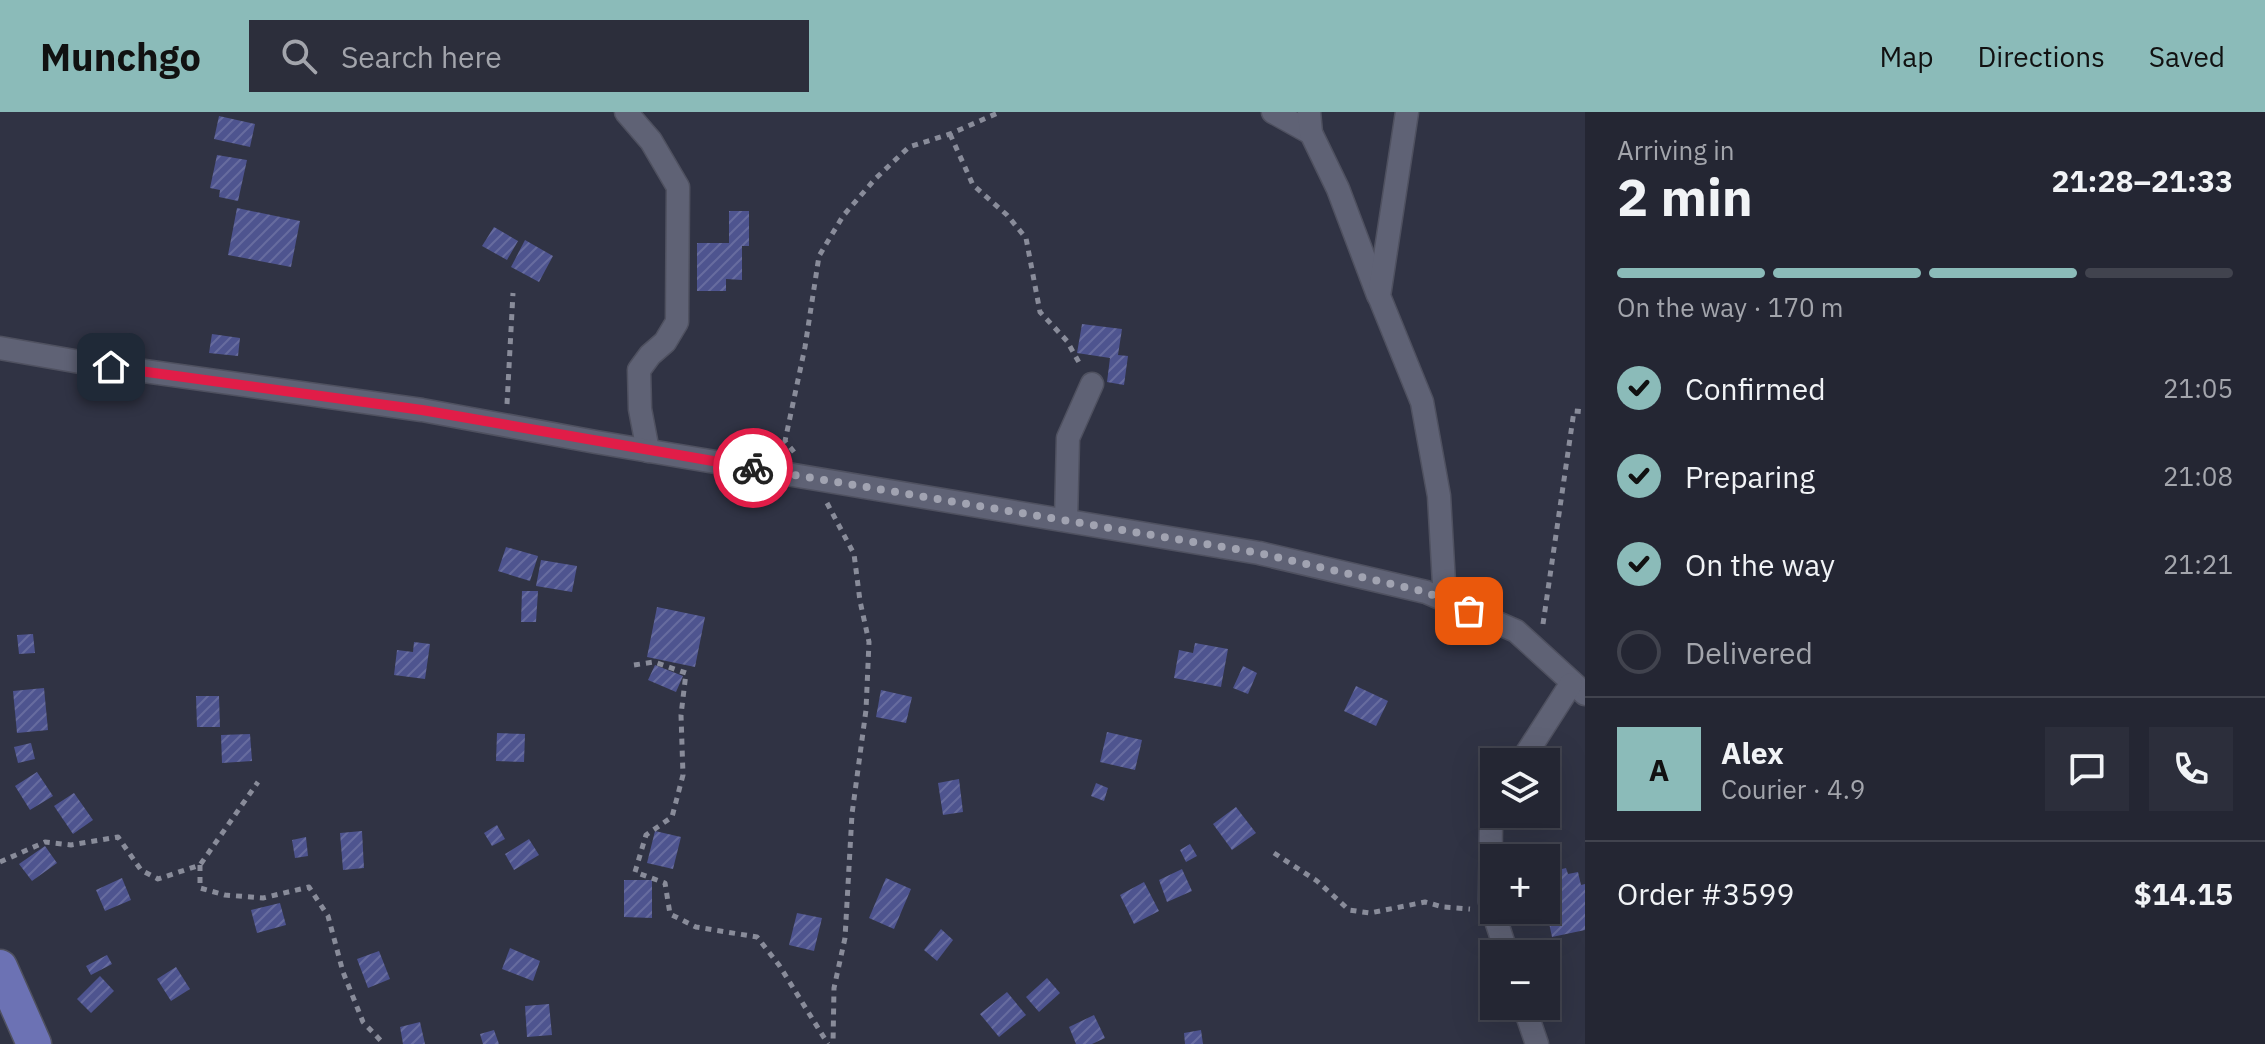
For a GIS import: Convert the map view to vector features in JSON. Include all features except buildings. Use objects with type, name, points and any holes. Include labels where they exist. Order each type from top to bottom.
[{"type":"main road","points":[[0,967],[34,1044]]},
{"type":"street","points":[[626,112],[651,141],[678,187],[677,322],[665,342],[639,370],[640,409],[648,451]]},
{"type":"street","points":[[1273,112],[1310,122],[1422,402],[1439,496],[1445,601]]},
{"type":"street","points":[[1379,296],[1407,112]]},
{"type":"street","points":[[0,348],[422,410],[1259,553],[1426,592],[1516,631],[1578,689],[1532,748]]},
{"type":"street","points":[[1066,520],[1068,438],[1092,384]]},
{"type":"street","points":[[1529,1020],[1537,1044]]},
{"type":"path","points":[[830,1044],[834,988],[845,938],[852,814],[866,710],[869,642],[854,554],[814,478],[785,441],[805,347],[819,256],[843,216],[875,179],[909,147],[950,134],[1000,112]]},
{"type":"path","points":[[950,134],[973,185],[1007,215],[1026,238],[1040,312],[1067,341],[1092,384]]},
{"type":"path","points":[[505,425],[513,293]]},
{"type":"path","points":[[1539,653],[1574,411],[1585,412]]},
{"type":"path","points":[[634,665],[654,662],[686,673],[681,715],[683,775],[672,817],[646,835],[635,872],[665,883],[670,914],[696,927],[757,937],[830,1044]]},
{"type":"path","points":[[258,782],[200,865],[200,888],[225,895],[263,898],[309,887],[328,916],[343,972],[363,1022],[384,1044]]},
{"type":"path","points":[[0,862],[45,842],[71,845],[118,837],[141,870],[158,879],[200,865]]},
{"type":"path","points":[[1274,853],[1317,881],[1349,910],[1370,913],[1425,902],[1470,909],[1480,906]]},
{"type":"way so far","points":[[753,468],[1259,553],[1426,592],[1469,611]]},
{"type":"route","points":[[111,367],[422,410],[753,468]]}]
